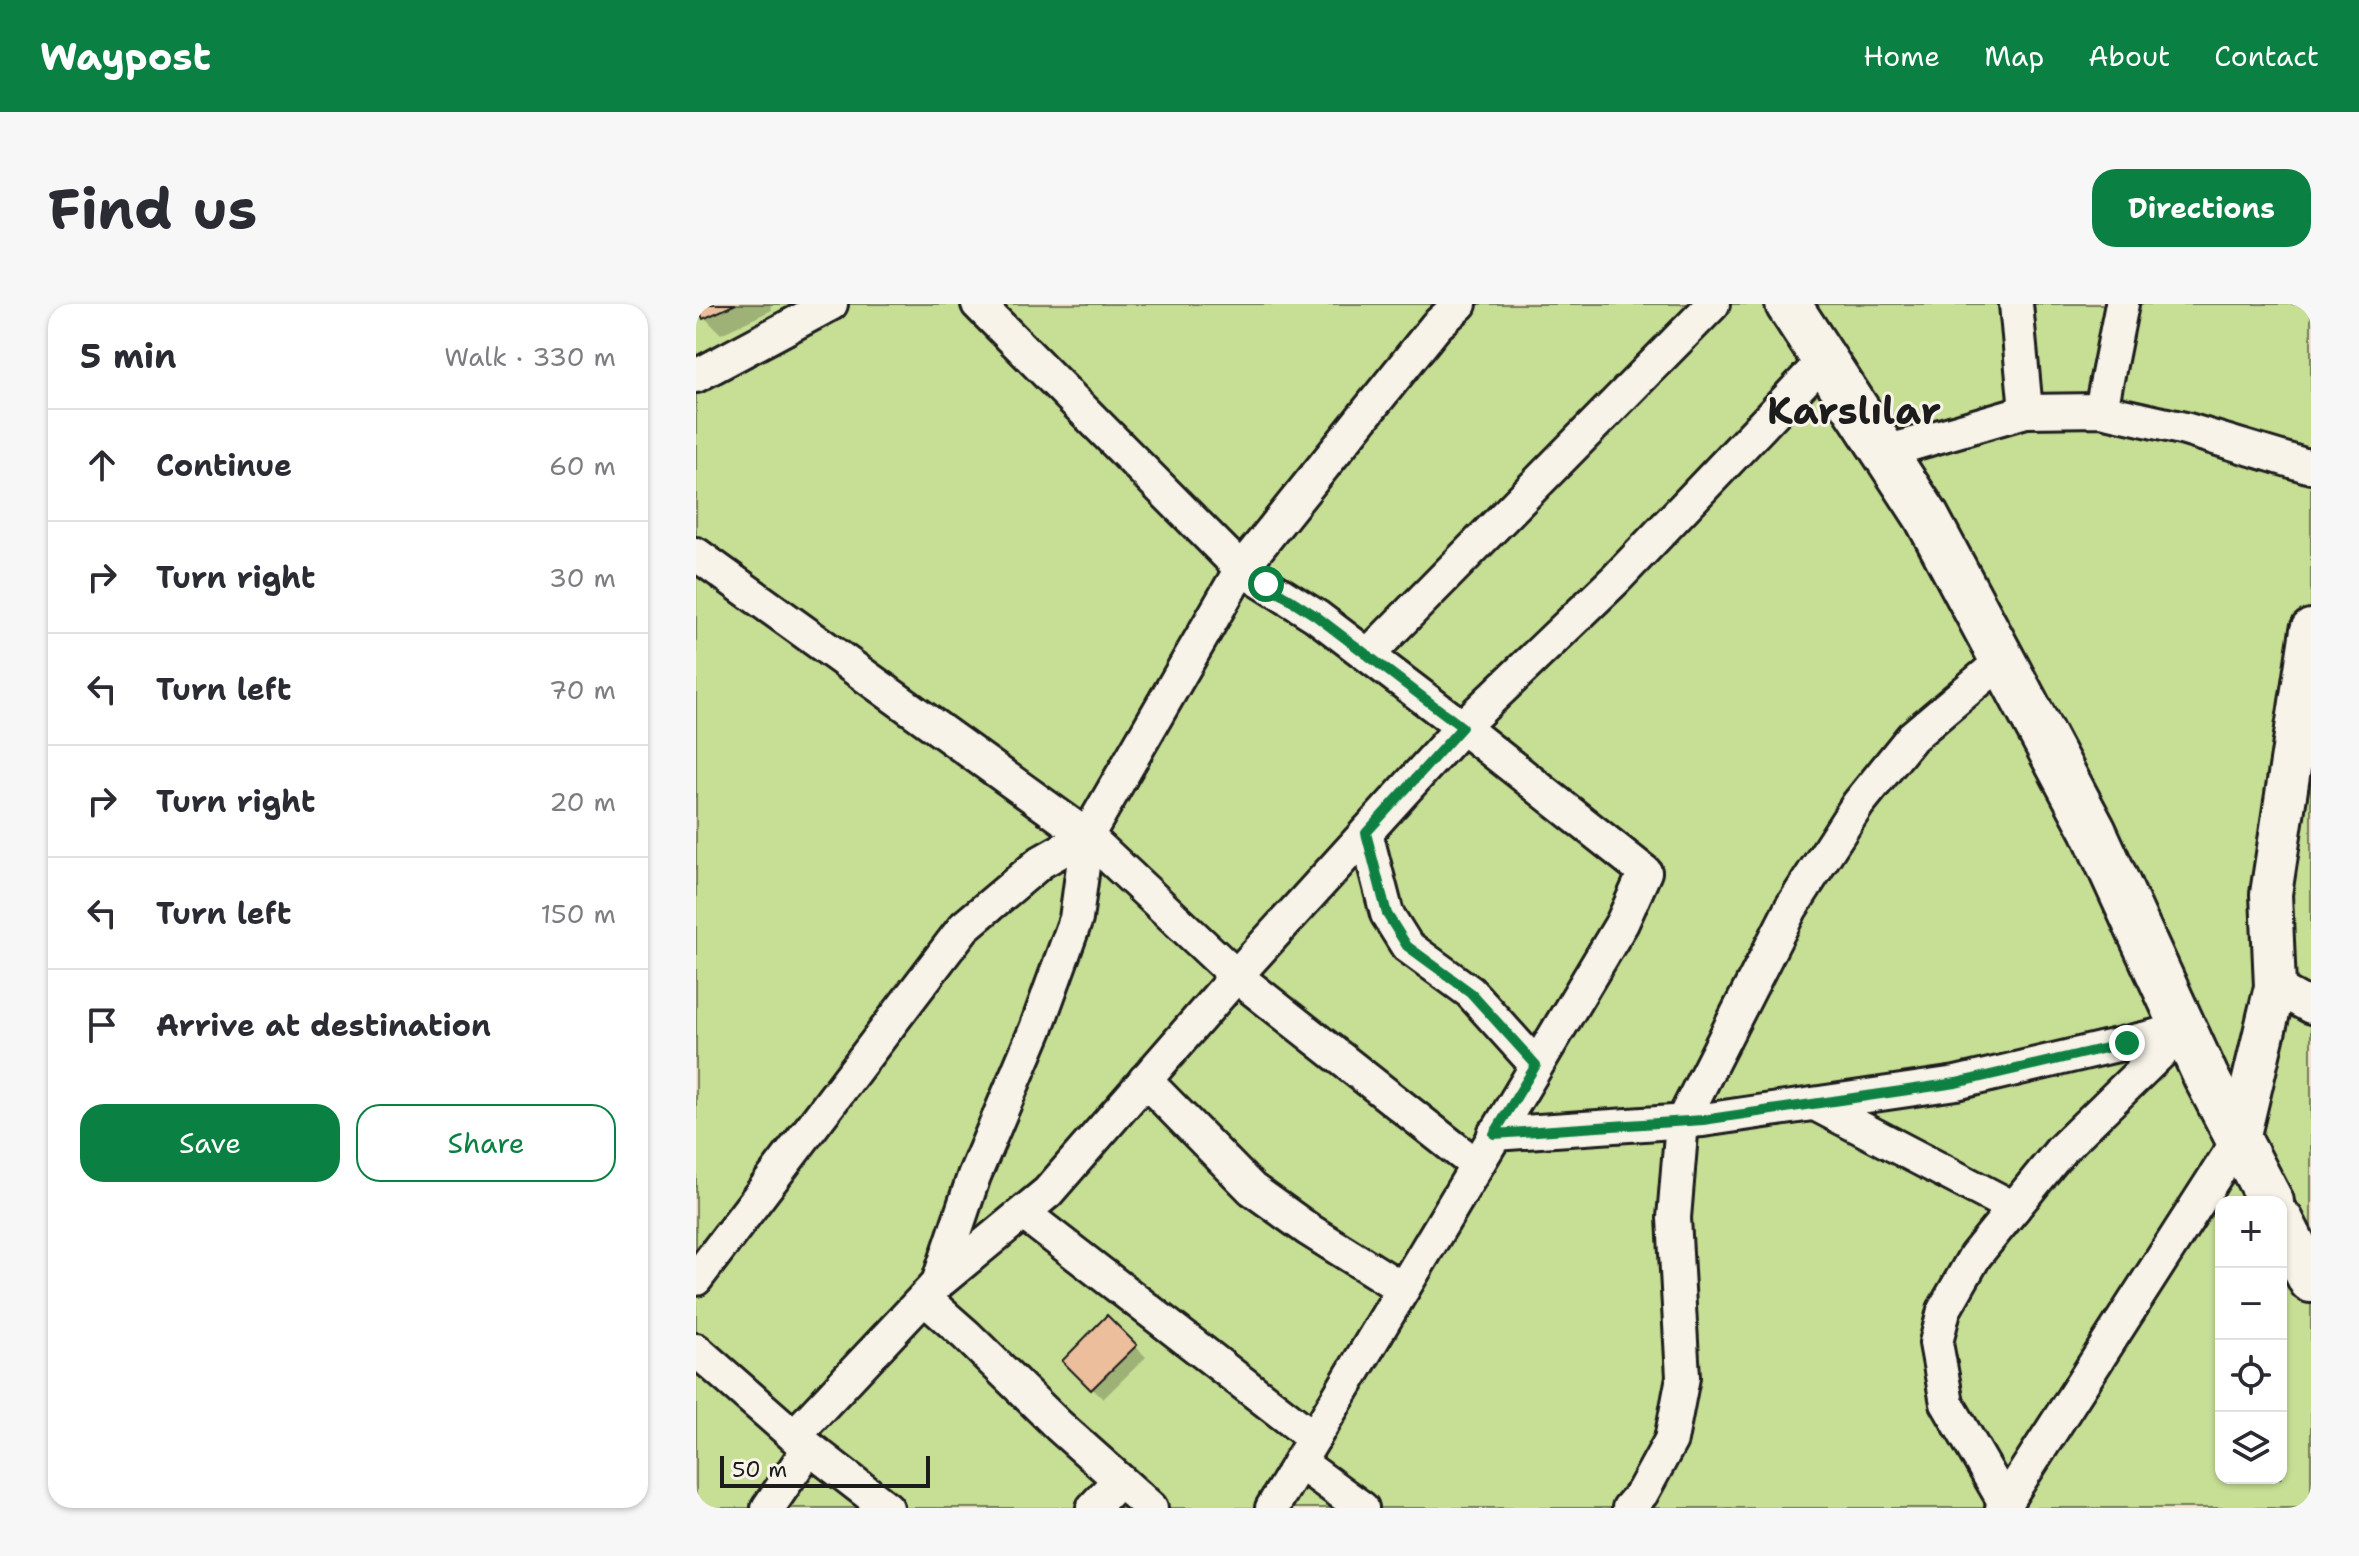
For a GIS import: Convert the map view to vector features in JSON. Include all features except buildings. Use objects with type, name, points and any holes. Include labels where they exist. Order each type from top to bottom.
[{"type":"main road","points":[[1788,304],[1926,516],[2093,830],[2185,1029],[2268,1196]]},
{"type":"main road","points":[[2287,1233],[2311,1280]]},
{"type":"street","points":[[696,376],[831,304]]},
{"type":"street","points":[[978,304],[1241,569],[1316,616],[1645,872],[1622,923],[1272,1508]]},
{"type":"street","points":[[931,1291],[974,1176],[1036,1029],[1076,919],[1087,836],[1241,569],[1436,326],[1460,304]]},
{"type":"street","points":[[1368,655],[1713,304]]},
{"type":"street","points":[[2016,304],[2026,411]]},
{"type":"street","points":[[2101,410],[2122,304]]},
{"type":"street","points":[[768,1508],[801,1442],[931,1291],[1048,1192],[1236,976],[1462,727],[1616,579],[1825,359]]},
{"type":"street","points":[[1885,452],[2026,411],[2101,410],[2185,429],[2311,467]]},
{"type":"street","points":[[696,554],[1087,836],[1236,976],[1476,1165]]},
{"type":"street","points":[[2185,1029],[2061,1150],[1975,1256],[1944,1310],[1936,1343],[1947,1403],[2003,1505],[2239,1139],[2275,987],[2271,894],[2311,630]]},
{"type":"street","points":[[1629,1508],[1642,1493],[1671,1440],[1683,1377],[1674,1218],[1682,1122],[1791,908],[1858,804],[1912,737],[2003,660]]},
{"type":"street","points":[[1366,833],[1387,914],[1407,946],[1470,992],[1536,1065]]},
{"type":"street","points":[[696,1279],[964,927],[1041,862],[1087,836]]},
{"type":"street","points":[[2275,987],[2311,1007]]},
{"type":"street","points":[[1494,1134],[1682,1122],[1956,1083],[2185,1029]]},
{"type":"street","points":[[1145,1080],[1252,1189],[1309,1230],[1403,1289]]},
{"type":"street","points":[[1815,1104],[2014,1208]]},
{"type":"street","points":[[1023,1213],[1307,1450],[1362,1508]]},
{"type":"street","points":[[931,1291],[1059,1426],[1151,1508]]},
{"type":"street","points":[[696,1350],[801,1442],[887,1508]]},
{"type":"street","points":[[1093,1508],[1119,1480]]},
{"type":"green space","points":[[696,304],[2311,304],[2311,1508],[696,1508]]},
{"type":"district","name":"Karslılar","points":[[1854,410]]},
{"type":"route","points":[[1266,584],[1316,616],[1462,727],[1366,833],[1387,914],[1407,946],[1470,992],[1536,1065],[1494,1134],[1703,1120],[1956,1083],[2127,1043]]}]
